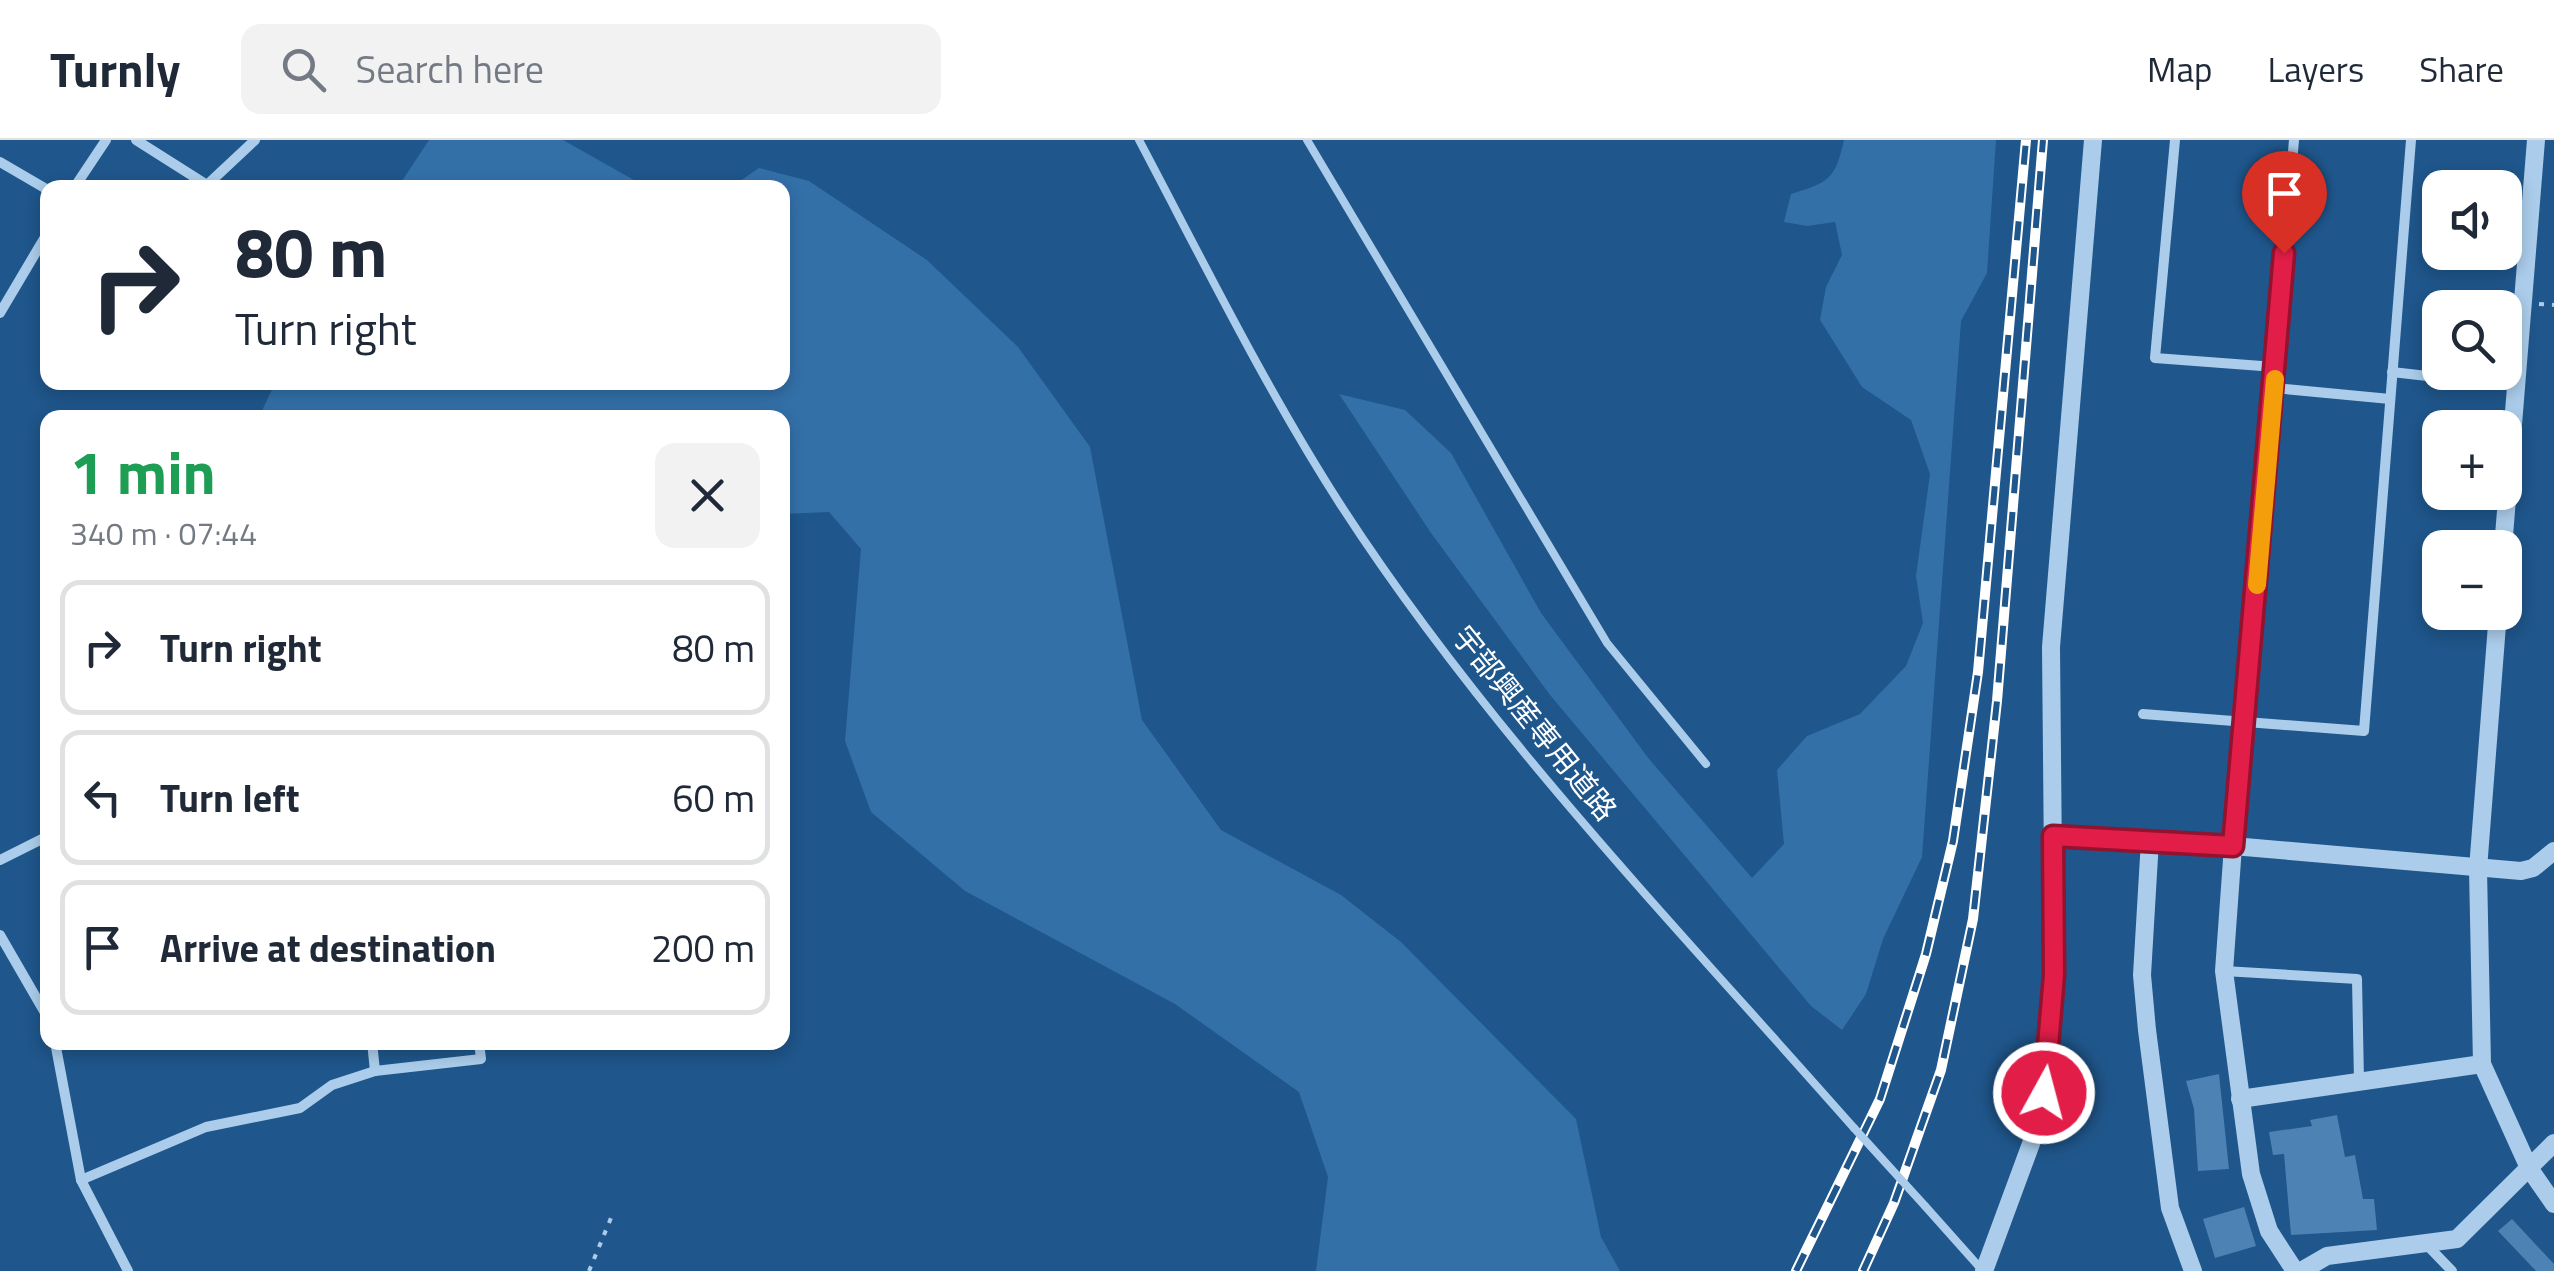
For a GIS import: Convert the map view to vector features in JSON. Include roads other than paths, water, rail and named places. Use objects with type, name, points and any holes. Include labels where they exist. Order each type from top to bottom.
[{"type":"street","points":[[79,180],[106,140]]},
{"type":"street","points":[[136,140],[199,180]]},
{"type":"street","points":[[212,180],[256,140]]},
{"type":"street","points":[[1983,1271],[2039,1122],[2049,1065],[2054,975],[2051,647],[2093,140]]},
{"type":"street","points":[[2175,140],[2154,358],[2275,366]]},
{"type":"street","points":[[2294,140],[2224,972],[2250,1174],[2268,1232],[2298,1271],[2327,1256],[2457,1239],[2554,1143]]},
{"type":"street","points":[[2143,714],[2364,731],[2411,140]]},
{"type":"street","points":[[2522,304],[2536,140]]},
{"type":"street","points":[[0,162],[40,185]]},
{"type":"street","points":[[0,312],[40,245]]},
{"type":"street","points":[[2392,372],[2422,375]]},
{"type":"street","points":[[2274,388],[2390,399]]},
{"type":"street","points":[[2503,530],[2515,390]]},
{"type":"street","points":[[2497,630],[2478,868],[2482,1064],[2528,1168],[2554,1204]]},
{"type":"street","points":[[2053,836],[2233,846],[2478,868],[2533,868],[2554,851]]},
{"type":"street","points":[[0,860],[40,840]]},
{"type":"street","points":[[2150,840],[2142,976],[2148,1046],[2170,1208],[2193,1271]]},
{"type":"street","points":[[0,935],[40,1004]]},
{"type":"street","points":[[2224,972],[2358,979],[2359,1082]]},
{"type":"street","points":[[57,1050],[81,1180],[128,1271]]},
{"type":"street","points":[[373,1050],[375,1071]]},
{"type":"street","points":[[81,1180],[206,1127],[300,1108],[332,1085],[375,1071],[481,1059],[480,1050]]},
{"type":"street","points":[[2240,1099],[2482,1064]]},
{"type":"street","points":[[2424,1243],[2452,1271]]},
{"type":"lane","name":"宇部興産専用道路","points":[[1139,140],[1250,354],[1341,505],[1423,620],[1532,761],[1983,1271]]},
{"type":"lane","points":[[1306,140],[1607,643],[1706,764]]},
{"type":"railway","points":[[1796,1271],[1880,1099],[1926,954],[1953,841],[1978,672],[2026,140]]},
{"type":"railway","points":[[1863,1271],[1894,1203],[1941,1070],[1973,919],[1997,701],[2043,140]]}]
